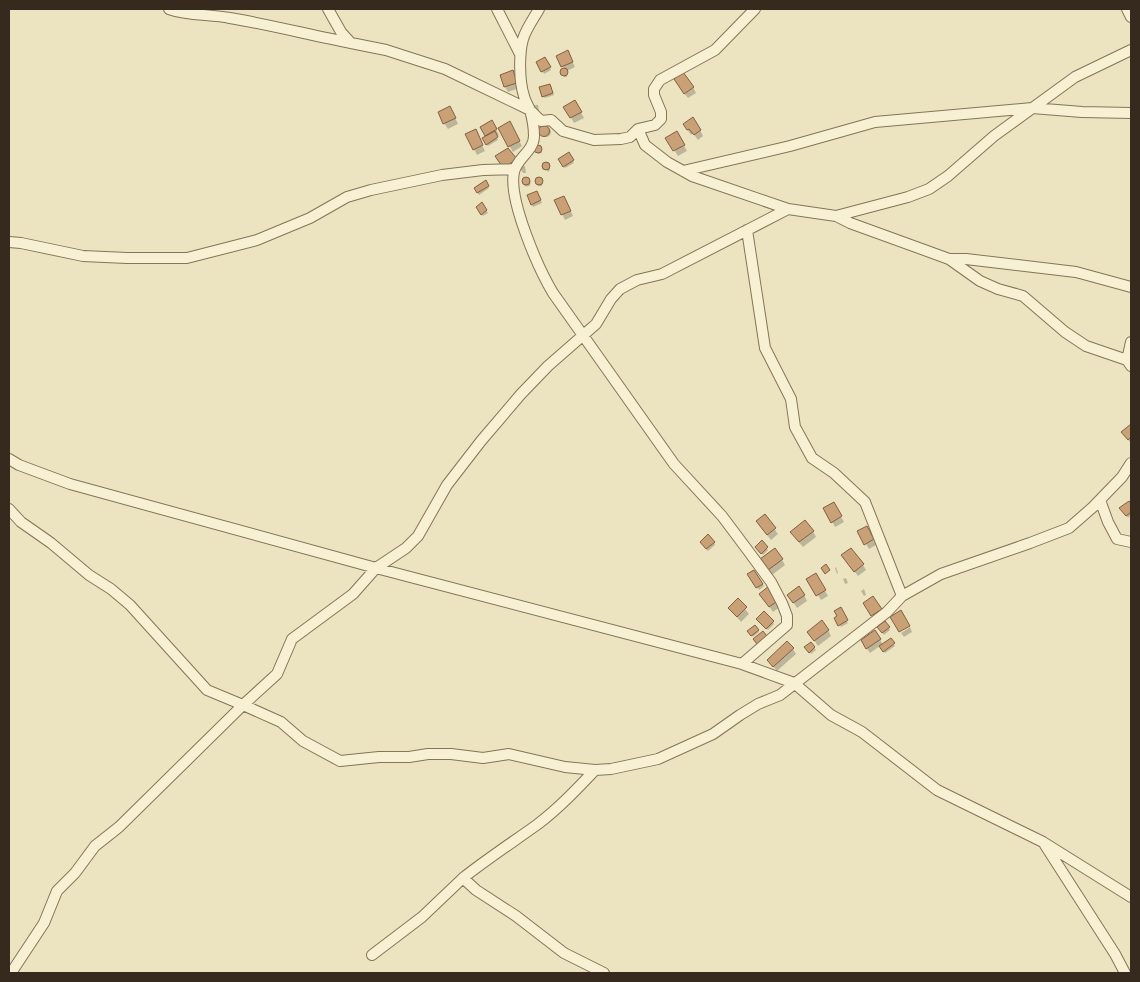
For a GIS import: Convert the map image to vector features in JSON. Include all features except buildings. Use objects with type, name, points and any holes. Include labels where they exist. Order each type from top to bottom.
[{"type":"street","points":[[169,9],[250,22],[291,32],[386,50],[444,69],[530,110],[541,121],[551,120],[563,131],[594,140],[630,137],[638,129],[655,125],[661,119],[662,112],[654,95],[654,89],[660,80],[715,50],[755,9]]},
{"type":"street","points":[[328,9],[341,32],[351,43]]},
{"type":"street","points":[[498,9],[520,54]]},
{"type":"street","points":[[539,9],[523,38],[520,54],[523,95],[530,110],[533,141],[514,169],[512,179],[514,195],[542,276],[553,293],[674,464],[722,516],[770,582],[782,603],[787,616],[787,625],[742,664]]},
{"type":"street","points":[[1127,9],[1131,17]]},
{"type":"street","points":[[836,216],[908,197],[929,189],[948,176],[994,136],[1075,77],[1131,50]]},
{"type":"street","points":[[683,171],[790,146],[875,122],[1032,108],[1131,113]]},
{"type":"street","points":[[638,129],[645,145],[667,162],[692,176],[788,209],[836,216],[850,224],[949,259],[980,281],[998,289],[1023,296],[1065,332],[1086,346],[1129,363],[1131,342]]},
{"type":"street","points":[[9,242],[83,256],[187,258],[257,240],[310,218],[347,197],[371,190],[442,175],[483,170],[514,169]]},
{"type":"street","points":[[11,973],[44,923],[58,892],[95,846],[119,826],[242,704],[277,674],[292,639],[353,594],[376,568],[406,548],[418,536],[447,485],[481,441],[541,373],[596,324],[611,299],[620,289],[637,280],[662,274],[788,209]]},
{"type":"street","points":[[748,230],[765,348],[791,399],[795,427],[812,458],[834,473],[865,502],[902,596]]},
{"type":"street","points":[[949,259],[966,259],[1076,272],[1131,287]]},
{"type":"street","points":[[9,459],[19,465],[70,484],[376,568],[742,664],[794,683],[830,715],[862,732],[937,790],[1043,842],[1131,898]]},
{"type":"street","points":[[9,509],[21,522],[50,542],[89,575],[111,589],[130,605],[207,690],[281,722],[303,741],[340,761],[428,754],[451,754],[483,758],[509,754],[551,764],[595,770],[611,769],[658,759],[713,734],[758,704],[780,696],[794,683],[887,612],[902,596],[941,574],[1030,544],[1068,528],[1100,500],[1122,477],[1131,464]]},
{"type":"street","points":[[1100,500],[1108,522],[1117,538],[1131,542]]},
{"type":"street","points":[[372,955],[422,916],[462,878],[539,823],[570,797],[595,770]]},
{"type":"street","points":[[1043,842],[1126,973]]},
{"type":"street","points":[[462,878],[564,952],[604,973]]}]
